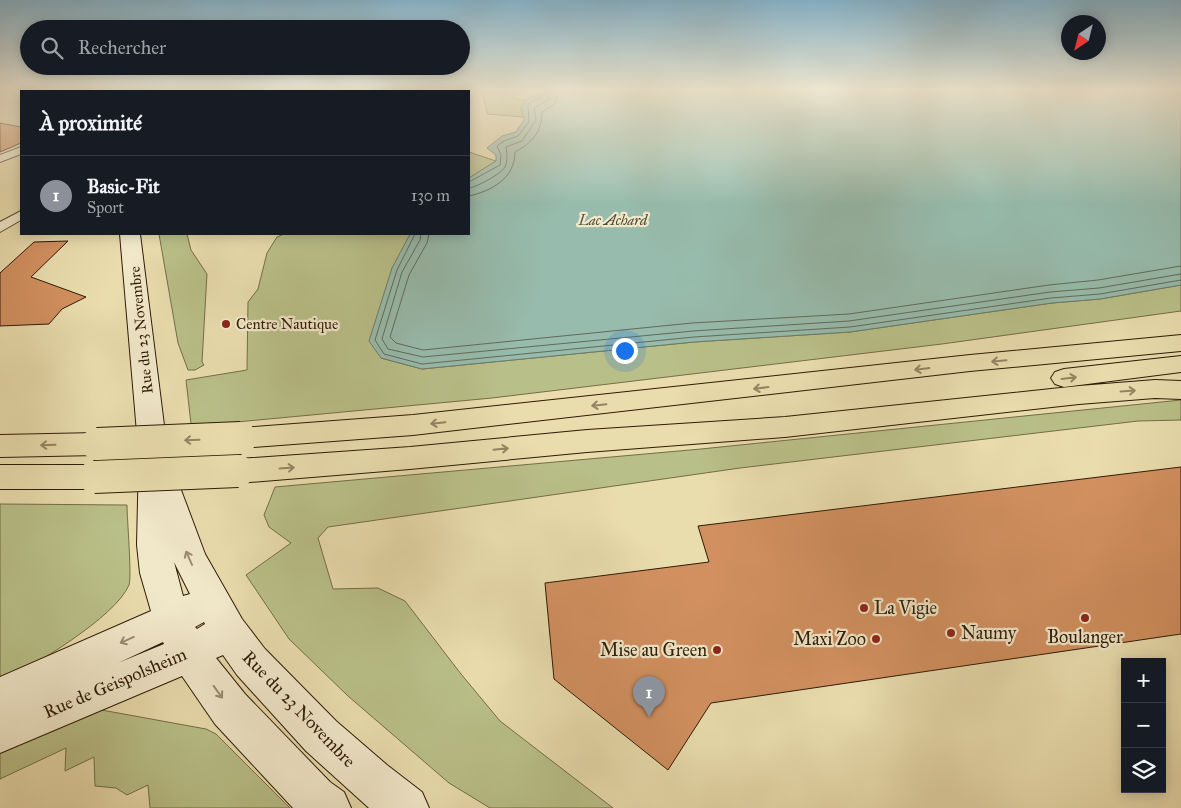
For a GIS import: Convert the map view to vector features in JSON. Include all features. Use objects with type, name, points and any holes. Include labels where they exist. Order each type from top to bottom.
[{"type":"highway","points":[[1117,350],[1127,337],[1181,327]]},
{"type":"highway","points":[[0,446],[241,438],[413,425],[970,363],[1181,343]]},
{"type":"highway","points":[[587,441],[719,419],[1181,364]]},
{"type":"highway","points":[[0,477],[94,477],[238,472],[587,441],[785,428],[1079,394],[1156,389],[1181,390]]},
{"type":"main road","name":"Rue du 23 Novembre","points":[[130,235],[154,456],[154,545],[158,573],[180,636],[230,709],[314,798],[328,808]]},
{"type":"main road","name":"Rue du 23 Novembre","points":[[154,456],[189,558],[221,616],[251,662],[321,736],[371,782],[406,808]]},
{"type":"main road","name":"Rue de Geispolsheim","points":[[0,698],[180,636],[221,616]]},
{"type":"main road","name":"Rue de Geispolsheim","points":[[0,732],[74,700],[152,670],[180,636]]},
{"type":"street","points":[[0,159],[20,150]]},
{"type":"street","points":[[0,228],[20,216]]},
{"type":"green space","points":[[470,152],[496,161],[470,177]]},
{"type":"green space","points":[[159,235],[187,235],[191,250],[207,274],[202,362],[204,365],[195,370],[188,370],[178,343]]},
{"type":"green space","points":[[282,235],[410,235],[381,358],[422,369],[694,342],[850,332],[1052,303],[1100,299],[1181,285],[1181,311],[942,344],[492,398],[226,423],[191,424],[186,380],[247,370],[248,302],[258,289],[267,253],[277,237]]},
{"type":"green space","points":[[1181,400],[1181,420],[1138,421],[740,468],[328,527],[318,538],[333,589],[378,588],[405,601],[500,721],[613,808],[490,808],[449,783],[348,696],[289,639],[246,575],[291,543],[269,527],[264,515],[275,487],[701,449]]},
{"type":"green space","points":[[0,504],[127,505],[130,580],[121,598],[90,626],[32,666],[0,684]]},
{"type":"green space","points":[[96,709],[206,729],[216,734],[290,808],[150,808],[148,785],[127,795],[116,788],[95,786],[94,757],[65,771],[66,748],[0,779],[0,748]]},
{"type":"water","name":"Lac Achard","points":[[519,128],[1181,128],[1181,285],[1100,299],[1052,303],[850,332],[694,342],[422,369],[381,358],[369,341],[392,268],[408,238],[410,235],[470,235],[470,177],[496,161],[496,155],[487,148],[502,136],[516,132]]},
{"type":"building","points":[[0,128],[20,128],[20,143],[0,152]]},
{"type":"building","points":[[68,241],[31,277],[86,297],[62,309],[49,324],[0,326],[0,273],[34,242]]},
{"type":"building","name":"La Vigie","points":[[1181,467],[1181,634],[711,703],[668,770],[554,679],[545,583],[709,562],[698,526]]},
{"type":"place","name":"Centre Nautique","points":[[226,324]]},
{"type":"place","name":"La Vigie","points":[[864,608]]},
{"type":"place","name":"Boulanger","points":[[1085,618]]},
{"type":"place","name":"Naumy","points":[[951,633]]},
{"type":"place","name":"Maxi Zoo","points":[[876,639]]},
{"type":"place","name":"Mise au Green","points":[[717,650]]},
{"type":"place","name":"Basic-Fit","points":[[649,717]]}]
